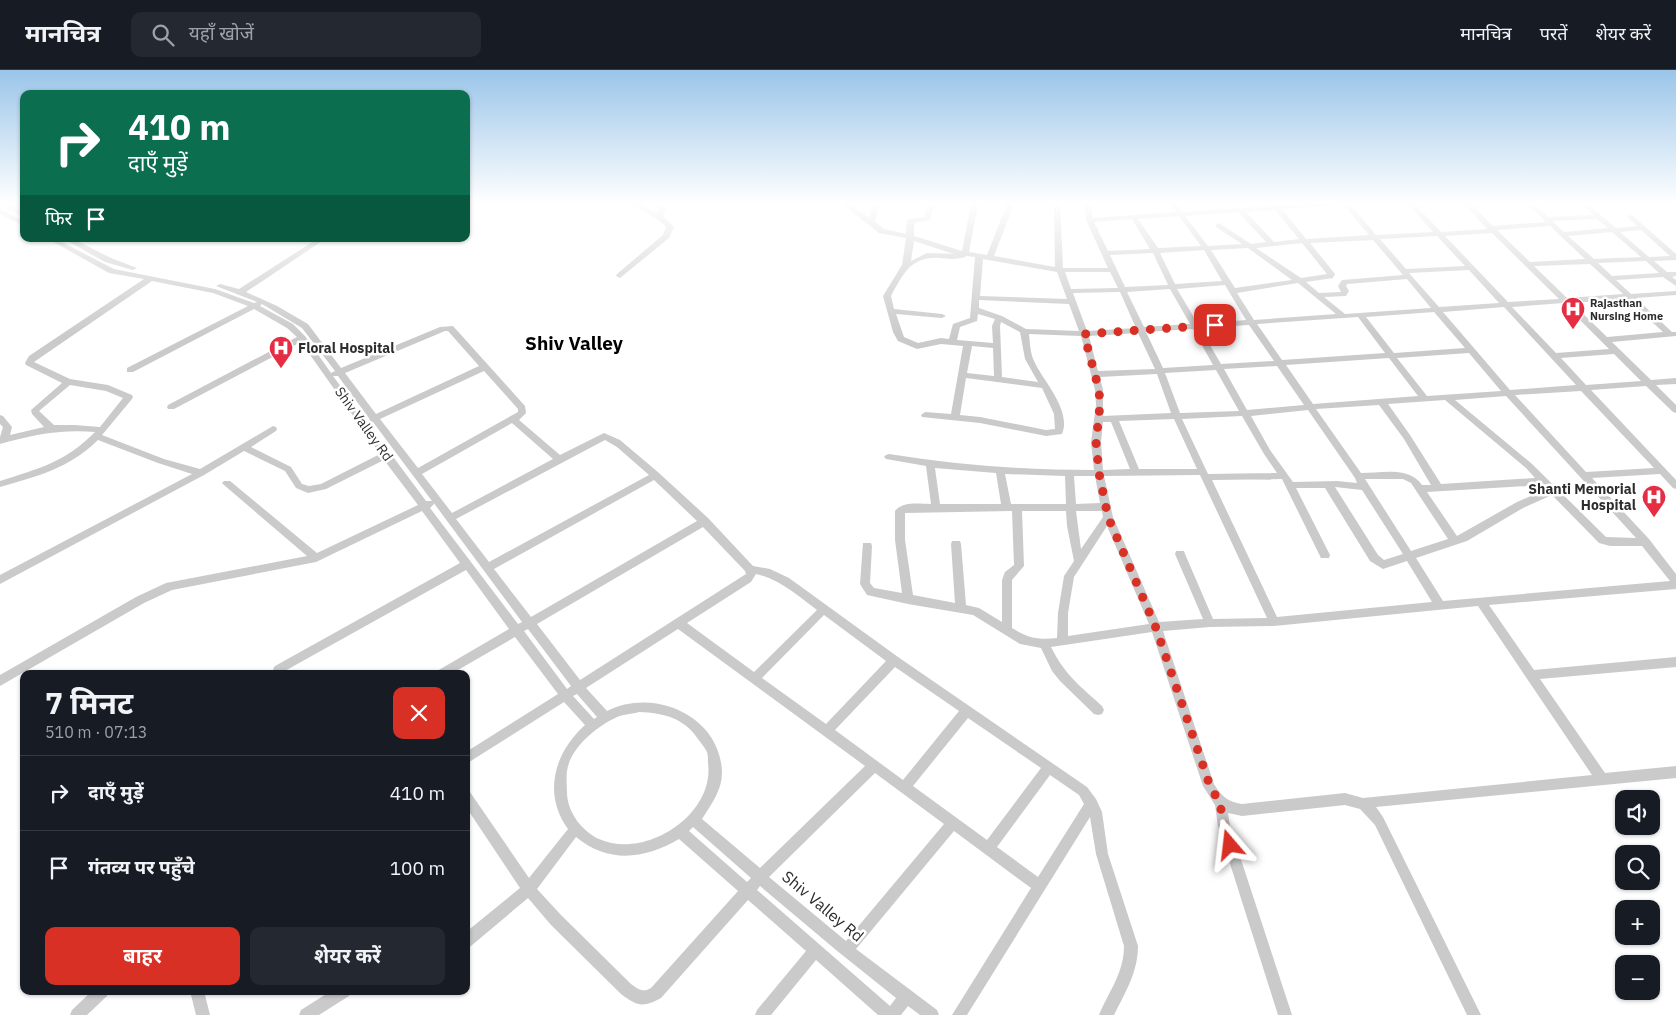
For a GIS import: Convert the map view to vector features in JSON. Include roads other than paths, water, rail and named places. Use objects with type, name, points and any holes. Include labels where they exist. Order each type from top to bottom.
[{"type":"street","name":"Shiv Valley Rd","points":[[68,248],[112,271],[215,291],[259,304],[305,326],[373,419],[578,687],[606,718]]},
{"type":"street","name":"Shiv Valley Rd","points":[[87,248],[121,265],[240,292],[290,326],[302,338],[386,455],[564,694],[593,726]]},
{"type":"street","points":[[240,292],[308,248]]},
{"type":"street","points":[[620,276],[652,248]]},
{"type":"street","points":[[906,266],[908,248]]},
{"type":"street","points":[[946,248],[965,254],[1060,270],[1114,270]]},
{"type":"street","points":[[965,254],[966,248]]},
{"type":"street","points":[[990,258],[994,248]]},
{"type":"street","points":[[1059,248],[1060,270],[1084,334],[1096,374],[1100,405],[1096,442],[1099,473],[1107,512],[1156,628],[1210,786],[1221,805],[1224,826],[1285,1015]]},
{"type":"street","points":[[1104,248],[1160,371],[1177,417],[1274,622]]},
{"type":"street","points":[[1106,253],[1203,248]]},
{"type":"street","points":[[1206,248],[1252,323],[1358,476],[1440,606]]},
{"type":"street","points":[[1252,248],[1301,282],[1344,317]]},
{"type":"street","points":[[1068,291],[1122,290],[1172,286],[1230,287],[1301,282],[1326,278],[1331,274],[1311,248]]},
{"type":"street","points":[[1384,248],[1508,393],[1645,542],[1676,580]]},
{"type":"street","points":[[1452,248],[1676,486]]},
{"type":"street","points":[[1511,248],[1676,410]]},
{"type":"street","points":[[1579,248],[1674,334]]},
{"type":"street","points":[[1635,248],[1676,284]]},
{"type":"street","points":[[1665,248],[1676,258]]},
{"type":"street","points":[[1155,250],[1172,286],[1268,452],[1285,476],[1325,555]]},
{"type":"street","points":[[965,254],[959,257],[927,255],[906,266],[899,274],[887,296],[897,332],[907,343],[917,346],[941,341],[997,346]]},
{"type":"street","points":[[954,342],[956,326],[972,321],[976,310],[979,256]]},
{"type":"street","points":[[1527,264],[1676,258]]},
{"type":"street","points":[[1316,294],[1344,294],[1345,291],[1342,286],[1345,282],[1471,268]]},
{"type":"street","points":[[1612,278],[1676,274]]},
{"type":"street","points":[[0,484],[58,465],[99,433],[130,397],[108,388],[68,382],[28,363],[151,278]]},
{"type":"street","points":[[976,310],[999,318],[1024,332],[1084,334],[1676,293]]},
{"type":"street","points":[[976,298],[1072,302]]},
{"type":"street","points":[[130,370],[259,304]]},
{"type":"street","points":[[893,312],[942,316]]},
{"type":"street","points":[[1361,316],[1425,399]]},
{"type":"street","points":[[998,380],[996,326],[999,318]]},
{"type":"street","points":[[329,376],[446,328],[453,330],[522,408],[522,413],[513,419],[416,473]]},
{"type":"street","points":[[925,415],[980,420],[1046,433],[1056,433],[1060,429],[1050,392],[1029,358],[1024,332]]},
{"type":"street","points":[[1604,340],[1674,334]]},
{"type":"street","points":[[172,407],[302,338]]},
{"type":"street","points":[[954,417],[968,343]]},
{"type":"street","points":[[1096,374],[1471,350]]},
{"type":"street","points":[[1554,356],[1615,351]]},
{"type":"street","points":[[373,419],[484,367]]},
{"type":"street","points":[[962,375],[1046,386]]},
{"type":"street","points":[[1099,420],[1246,413],[1676,381]]},
{"type":"street","points":[[50,427],[35,412],[68,382]]},
{"type":"street","points":[[1448,398],[1554,490],[1603,540],[1610,542],[1645,542]]},
{"type":"street","points":[[1382,403],[1402,430],[1438,488]]},
{"type":"street","points":[[0,418],[8,427],[2,440]]},
{"type":"street","points":[[513,419],[558,459]]},
{"type":"street","points":[[1114,419],[1136,473]]},
{"type":"street","points":[[2,440],[50,427],[74,426],[99,433],[161,461],[201,473]]},
{"type":"street","points":[[0,580],[201,473],[273,429]]},
{"type":"street","points":[[450,518],[604,436],[612,439],[656,475],[705,521],[750,569],[751,575],[470,756]]},
{"type":"street","points":[[244,447],[288,469],[299,486],[308,490],[323,487],[386,455]]},
{"type":"street","points":[[889,457],[930,465],[1000,470],[1285,476]]},
{"type":"street","points":[[930,465],[936,508]]},
{"type":"street","points":[[1000,470],[1012,508],[1019,566],[1009,575],[1007,580],[1007,631]]},
{"type":"street","points":[[1584,475],[1662,471]]},
{"type":"street","points":[[1069,472],[1071,508],[1078,559]]},
{"type":"street","points":[[487,568],[656,475]]},
{"type":"street","points":[[1358,476],[1405,476],[1414,480],[1455,540]]},
{"type":"street","points":[[1419,489],[1544,481]]},
{"type":"street","points":[[228,483],[316,558]]},
{"type":"street","points":[[1328,484],[1378,563],[1388,564],[1455,540],[1484,527],[1520,505],[1554,490]]},
{"type":"street","points":[[1290,485],[1328,484],[1365,487]]},
{"type":"street","points":[[0,681],[140,600],[170,586],[316,558],[436,500]]},
{"type":"street","points":[[908,600],[900,540],[900,511],[905,508],[1071,508],[1107,512]]},
{"type":"street","points":[[1062,642],[1066,589],[1069,576],[1107,512]]},
{"type":"street","points":[[448,670],[705,521]]},
{"type":"street","points":[[956,544],[961,607]]},
{"type":"street","points":[[867,546],[865,584],[871,592],[975,611],[1024,642],[1044,644],[1156,628],[1210,623],[1274,622],[1676,585]]},
{"type":"street","points":[[1180,554],[1210,623]]},
{"type":"street","points":[[279,669],[467,564]]},
{"type":"street","points":[[750,569],[776,575],[894,660],[1049,767],[1083,792],[1092,803],[1096,812],[1102,854],[1132,946],[1130,968],[1106,1015]]},
{"type":"street","points":[[1482,602],[1602,779]]},
{"type":"street","points":[[755,678],[823,610]]},
{"type":"street","points":[[678,623],[1040,886]]},
{"type":"street","points":[[1044,644],[1056,668],[1064,678],[1098,710]]},
{"type":"street","points":[[827,730],[894,660]]},
{"type":"street","points":[[1530,675],[1676,662]]},
{"type":"street","points":[[639,707],[657,707],[685,716],[707,738],[714,756],[716,770],[710,796],[694,820],[681,832],[656,845],[632,850],[597,845],[574,829],[561,804],[561,770],[569,751],[580,736],[593,726],[614,713],[639,707]]},
{"type":"street","points":[[905,787],[968,710]]},
{"type":"street","points":[[470,802],[529,888],[556,920],[626,989],[637,997],[647,998],[656,993],[760,877],[875,765]]},
{"type":"street","points":[[988,848],[1049,767]]},
{"type":"street","points":[[1364,804],[1378,800],[1676,772]]},
{"type":"street","points":[[1221,805],[1242,810],[1345,799],[1355,800],[1364,804],[1379,821],[1474,1015]]},
{"type":"street","points":[[959,1015],[1092,803]]},
{"type":"street","name":"Shiv Valley Rd","points":[[694,820],[847,950],[932,1015]]},
{"type":"street","points":[[847,950],[954,823]]},
{"type":"street","points":[[470,939],[529,888],[574,829]]},
{"type":"street","points":[[681,832],[747,892],[891,1015],[906,997]]},
{"type":"street","points":[[762,1015],[815,950]]},
{"type":"street","points":[[77,1015],[98,995]]},
{"type":"street","points":[[198,995],[203,1015]]},
{"type":"street","points":[[306,1015],[338,995]]},
{"type":"place","name":"Rajasthan Nursing Home","points":[[1573,330]]},
{"type":"place","name":"Floral Hospital","points":[[281,369]]},
{"type":"place","name":"Shanti Memorial Hospital","points":[[1654,518]]},
{"type":"district","name":"Shiv Valley","points":[[574,343]]}]
